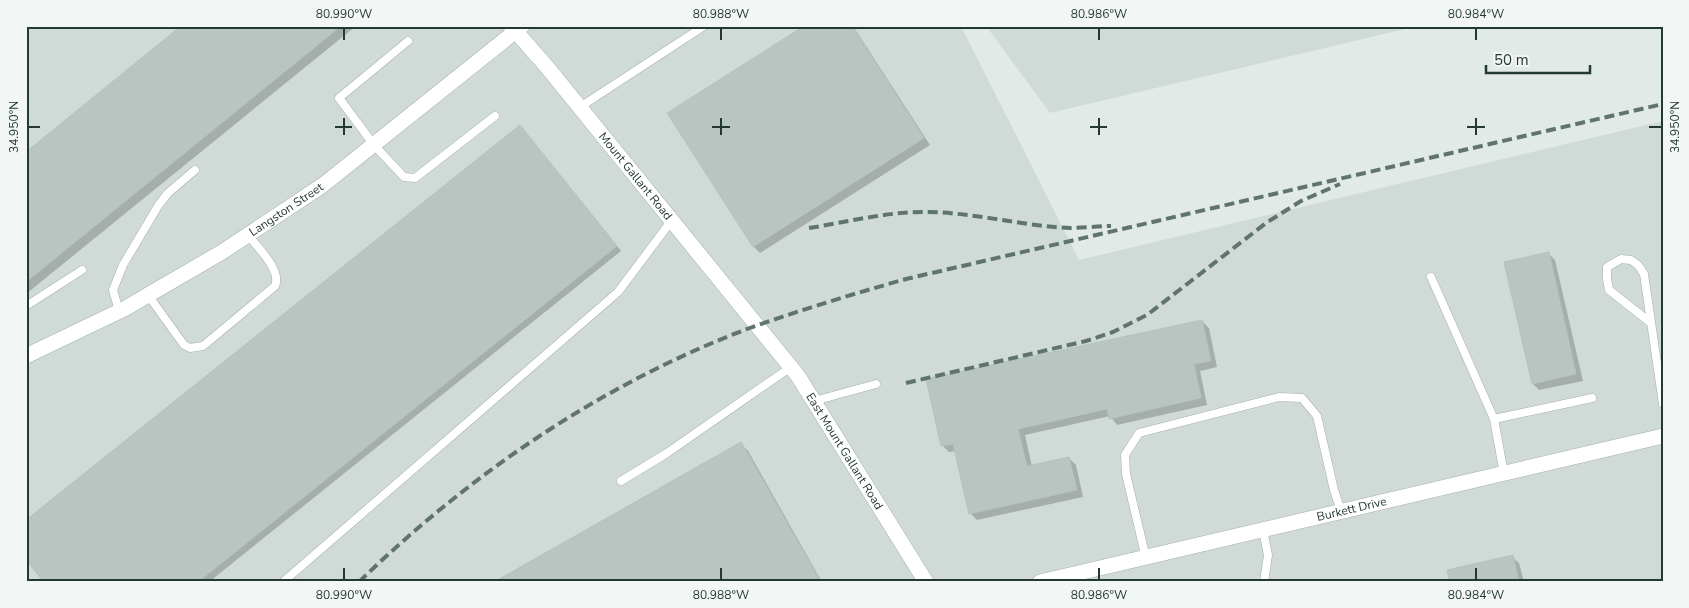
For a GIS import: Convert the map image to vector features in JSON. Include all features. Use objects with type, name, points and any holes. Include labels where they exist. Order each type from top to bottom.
[{"type":"street","name":"Mount Gallant Road","points":[[516,28],[758,326]]},
{"type":"street","name":"Langston Street","points":[[26,356],[148,295],[222,252],[323,185],[516,28]]},
{"type":"street","name":"East Mount Gallant Road","points":[[758,326],[791,367],[814,401],[926,582]]},
{"type":"street","name":"Burkett Drive","points":[[1040,582],[1663,436]]},
{"type":"lane","points":[[580,107],[704,26]]},
{"type":"lane","points":[[408,41],[339,98],[374,145],[404,177],[415,178],[495,116]]},
{"type":"lane","points":[[119,311],[113,290],[123,265],[158,206],[168,193],[195,170]]},
{"type":"lane","points":[[283,582],[618,292],[672,220]]},
{"type":"lane","points":[[148,295],[184,346],[190,348],[203,346],[274,286],[277,281],[276,274],[271,265],[248,235]]},
{"type":"lane","points":[[1651,323],[1609,290],[1607,267],[1621,259],[1631,260],[1638,264],[1644,274],[1661,374],[1663,404]]},
{"type":"lane","points":[[26,306],[82,270]]},
{"type":"lane","points":[[1431,277],[1494,419],[1504,474]]},
{"type":"lane","points":[[621,481],[667,453],[791,367]]},
{"type":"lane","points":[[814,401],[876,384]]},
{"type":"lane","points":[[1146,558],[1126,474],[1125,455],[1139,433],[1279,397],[1302,398],[1317,416],[1341,512]]},
{"type":"lane","points":[[1494,419],[1592,398]]},
{"type":"lane","points":[[1264,530],[1268,555],[1264,582]]},
{"type":"shaded area","points":[[26,26],[961,26],[1079,260],[1663,121],[1663,582],[26,582]]},
{"type":"shaded area","points":[[986,26],[1418,26],[1050,113]]},
{"type":"building","points":[[181,26],[341,26],[26,282],[26,152]]},
{"type":"building","points":[[804,26],[852,26],[924,138],[753,247],[667,113]]},
{"type":"building","points":[[520,125],[617,246],[198,582],[44,582],[26,560],[26,520]]},
{"type":"building","points":[[1549,252],[1576,374],[1532,384],[1504,262]]},
{"type":"building","points":[[1202,320],[1211,361],[1194,364],[1201,398],[1109,419],[1107,409],[1018,429],[1027,466],[1069,457],[1077,490],[969,514],[953,444],[941,446],[926,379]]},
{"type":"building","points":[[741,442],[821,582],[494,582]]},
{"type":"building","points":[[1513,555],[1519,582],[1450,582],[1447,570]]},
{"type":"railway","points":[[359,582],[446,505],[492,469],[540,436],[590,405],[641,377],[693,351],[747,329],[826,302],[906,279],[1663,104]]},
{"type":"railway","points":[[906,383],[1086,341],[1113,332],[1147,315],[1266,223],[1301,201],[1340,184]]},
{"type":"railway","points":[[809,228],[884,215],[914,212],[947,213],[1052,227],[1111,226]]}]
